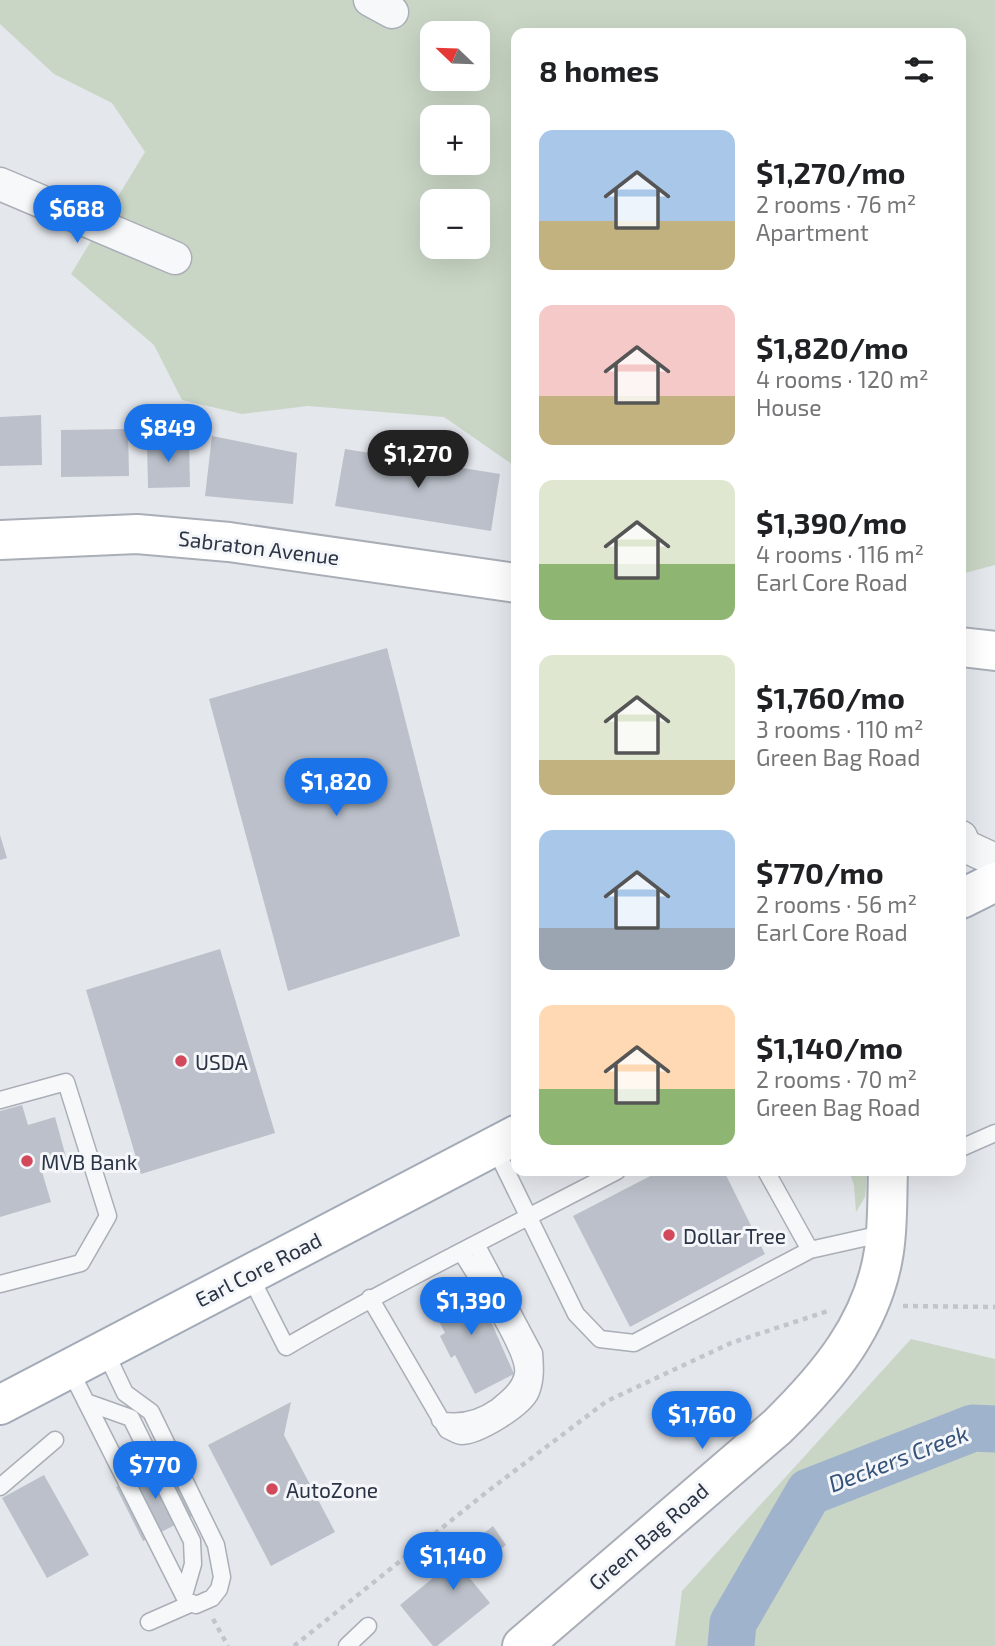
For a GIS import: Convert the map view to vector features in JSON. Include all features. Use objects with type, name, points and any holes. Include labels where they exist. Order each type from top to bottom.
[{"type":"main road","name":"Sabraton Avenue","points":[[0,540],[137,534],[203,539],[511,582]]},
{"type":"main road","points":[[966,648],[995,651]]},
{"type":"main road","points":[[966,896],[995,882]]},
{"type":"main road","name":"Earl Core Road","points":[[1,1403],[505,1140]]},
{"type":"main road","name":"Green Bag Road","points":[[522,1646],[777,1427],[817,1388],[853,1340],[867,1308],[885,1243],[888,1176]]},
{"type":"street","points":[[0,184],[175,258]]},
{"type":"street","points":[[966,849],[995,860]]},
{"type":"lane","points":[[0,1100],[66,1082],[108,1216],[81,1263],[0,1284]]},
{"type":"lane","points":[[966,1146],[995,1133]]},
{"type":"lane","points":[[505,1140],[511,1159]]},
{"type":"lane","points":[[516,1176],[529,1217],[576,1314],[600,1339],[635,1343],[810,1250],[885,1243]]},
{"type":"lane","points":[[248,1274],[286,1347],[370,1298],[607,1176]]},
{"type":"lane","points":[[769,1176],[810,1250]]},
{"type":"lane","points":[[370,1298],[447,1430],[459,1436],[472,1434],[517,1410],[531,1394],[536,1372],[534,1353],[469,1249]]},
{"type":"lane","points":[[104,1349],[125,1393],[151,1412],[215,1545],[222,1577],[219,1589],[212,1598],[192,1600],[149,1622]]},
{"type":"lane","points":[[69,1368],[192,1600]]},
{"type":"lane","points":[[86,1402],[131,1418],[192,1541],[192,1600]]},
{"type":"lane","points":[[0,1488],[55,1440]]},
{"type":"lane","points":[[346,1646],[368,1626]]},
{"type":"path","points":[[897,1307],[995,1307]]},
{"type":"path","points":[[294,1646],[607,1401],[731,1343],[838,1308]]},
{"type":"path","points":[[192,1600],[228,1646]]},
{"type":"green space","points":[[0,0],[995,0],[995,565],[966,573],[966,28],[511,28],[511,464],[444,417],[308,406],[242,414],[182,400],[154,345],[71,274],[145,152],[112,103],[54,74],[0,24]]},
{"type":"green space","points":[[851,1176],[867,1176],[865,1197],[856,1212]]},
{"type":"green space","points":[[911,1339],[995,1359],[995,1646],[675,1646],[682,1591]]},
{"type":"building","points":[[41,415],[42,465],[0,466],[0,417]]},
{"type":"building","points":[[128,429],[129,476],[61,477],[61,430]]},
{"type":"building","points":[[212,436],[297,453],[293,504],[205,496]]},
{"type":"building","points":[[189,441],[190,487],[148,488],[147,442]]},
{"type":"building","points":[[345,449],[500,474],[491,531],[335,506]]},
{"type":"building","points":[[387,648],[460,936],[288,991],[209,699]]},
{"type":"building","points":[[0,835],[7,858],[0,860]]},
{"type":"building","name":"USDA","points":[[220,949],[275,1133],[141,1174],[86,990]]},
{"type":"building","name":"MVB Bank","points":[[22,1105],[28,1125],[55,1117],[66,1157],[40,1165],[51,1202],[0,1217],[0,1111]]},
{"type":"building","name":"Dollar Tree","points":[[650,1176],[726,1176],[765,1254],[630,1327],[573,1216]]},
{"type":"building","points":[[458,1281],[461,1286],[468,1282],[482,1310],[485,1308],[514,1374],[475,1394],[455,1355],[451,1358],[440,1336],[445,1333],[429,1301],[436,1298],[434,1293]]},
{"type":"building","name":"AutoZone","points":[[291,1402],[284,1435],[335,1532],[271,1566],[208,1445]]},
{"type":"building","points":[[166,1461],[193,1516],[143,1541],[116,1487]]},
{"type":"building","points":[[44,1475],[89,1555],[47,1578],[2,1498]]},
{"type":"building","points":[[493,1526],[506,1545],[468,1576],[490,1603],[437,1646],[433,1646],[400,1605],[455,1560],[462,1568],[454,1557]]},
{"type":"waterway","name":"Deckers Creek","points":[[731,1646],[733,1623],[809,1492],[973,1428],[995,1429]]},
{"type":"place","name":"USDA","points":[[181,1061]]},
{"type":"place","name":"MVB Bank","points":[[27,1161]]},
{"type":"place","name":"Dollar Tree","points":[[669,1235]]},
{"type":"place","name":"AutoZone","points":[[272,1489]]}]
